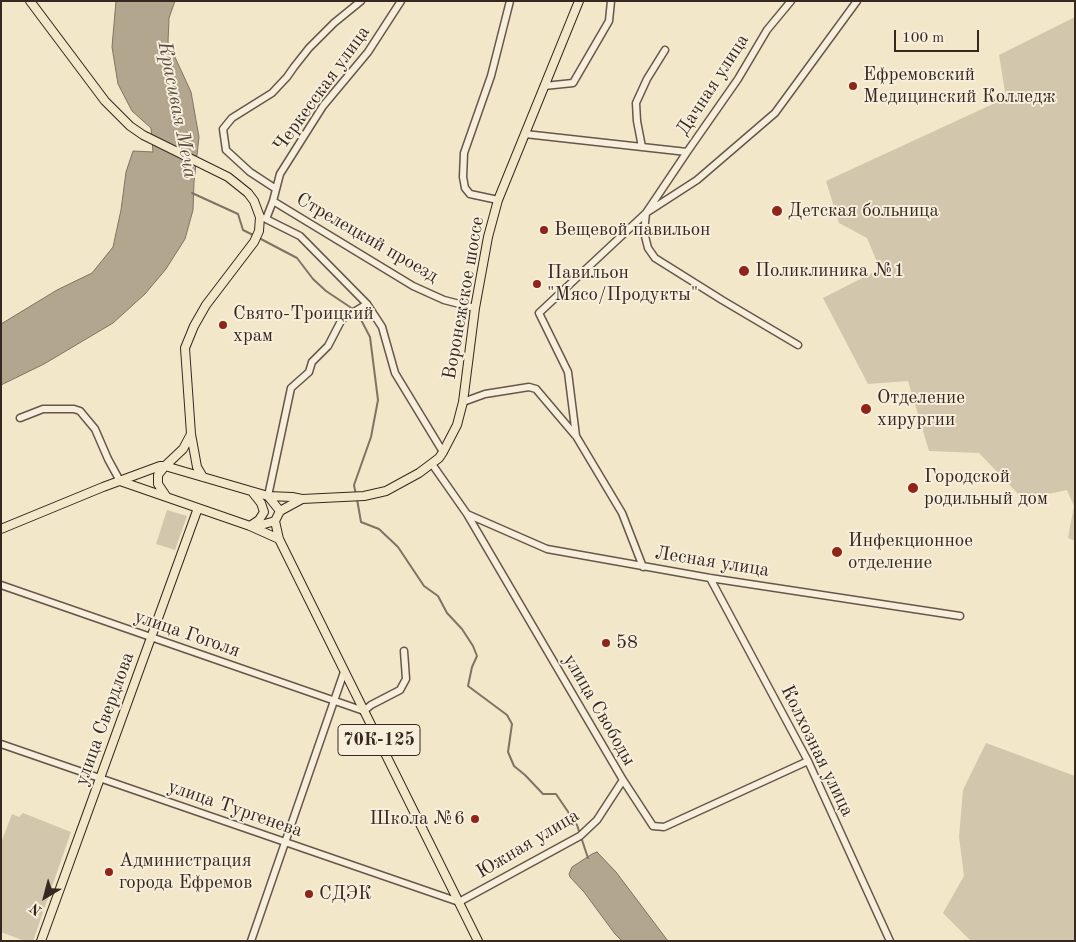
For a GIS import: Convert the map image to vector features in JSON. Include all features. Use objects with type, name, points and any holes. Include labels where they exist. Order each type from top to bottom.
[{"type":"main road","points":[[30,1],[104,101],[126,123],[143,135],[228,177],[248,193],[262,218],[254,242],[206,305],[194,326],[185,348],[191,434],[197,467],[202,477]]},
{"type":"main road","name":"Воронежское шоссе","points":[[165,466],[268,496],[292,496],[302,499],[364,496],[386,491],[439,458],[456,425],[463,402],[475,308],[488,237],[498,200],[579,1]]},
{"type":"main road","points":[[169,498],[162,492],[158,484],[158,475],[183,449],[191,434]]},
{"type":"main road","points":[[1,529],[120,481],[160,466],[165,466]]},
{"type":"main road","points":[[120,481],[250,526],[279,539]]},
{"type":"main road","points":[[250,526],[259,520],[264,512],[261,502],[253,492]]},
{"type":"main road","points":[[268,496],[280,511]]},
{"type":"main road","points":[[279,539],[275,521],[280,511],[302,499]]},
{"type":"main road","name":"улица Свердлова","points":[[41,941],[198,508]]},
{"type":"main road","points":[[250,526],[275,521]]},
{"type":"main road","name":"70К-125","points":[[279,539],[478,941]]},
{"type":"street","points":[[276,189],[250,172],[226,150],[223,129],[232,118],[272,93],[309,48],[360,1]]},
{"type":"street","name":"Черкесская улица","points":[[262,218],[273,201],[280,174],[323,106],[368,52],[401,1]]},
{"type":"street","points":[[498,200],[470,194],[465,188],[463,169],[464,153],[490,76],[510,1]]},
{"type":"street","points":[[544,86],[573,83],[609,21],[611,1]]},
{"type":"street","name":"Дачная улица","points":[[525,134],[687,152],[738,79],[767,30],[791,1]]},
{"type":"street","points":[[576,436],[568,372],[539,313],[646,213],[697,180],[775,113],[858,1]]},
{"type":"street","points":[[642,147],[636,121],[636,103],[647,79],[665,50]]},
{"type":"street","points":[[687,152],[646,213],[644,232],[648,248],[655,258],[798,345]]},
{"type":"street","name":"Стрелецкий проезд","points":[[273,201],[413,286],[444,300],[475,308]]},
{"type":"street","points":[[262,218],[300,236],[367,304],[382,327],[395,373],[443,452]]},
{"type":"street","points":[[268,496],[291,388],[309,372],[312,362],[328,346],[342,319],[367,304]]},
{"type":"street","points":[[463,402],[485,394],[529,386],[536,389],[576,436],[622,514],[643,567]]},
{"type":"street","points":[[20,418],[43,409],[74,409],[80,411],[95,429],[120,481]]},
{"type":"street","name":"улица Свободы","points":[[432,464],[467,514],[622,780],[653,826],[664,827],[808,761]]},
{"type":"street","name":"Лесная улица","points":[[467,514],[547,549],[710,578],[960,616]]},
{"type":"street","name":"Колхозная улица","points":[[710,578],[808,761],[890,941]]},
{"type":"street","name":"улица Гоголя","points":[[1,585],[364,711]]},
{"type":"street","points":[[364,711],[371,704],[400,690],[406,680],[404,651]]},
{"type":"street","points":[[251,941],[344,672]]},
{"type":"street","name":"улица Тургенева","points":[[1,744],[458,902]]},
{"type":"street","name":"Южная улица","points":[[458,902],[580,836],[597,820],[622,780]]},
{"type":"shaded area","points":[[1075,17],[1075,541],[1068,538],[1074,506],[1067,490],[1023,499],[979,453],[929,451],[908,381],[868,384],[823,298],[880,269],[867,238],[839,223],[826,181],[1006,98],[999,55]]},
{"type":"shaded area","points":[[167,510],[187,516],[175,550],[156,544]]},
{"type":"shaded area","points":[[986,743],[1075,776],[1075,941],[971,941],[943,913],[964,876],[959,837],[963,790]]},
{"type":"shaded area","points":[[23,813],[71,832],[33,941],[25,941],[1,932],[1,843],[12,814],[19,817]]},
{"type":"water","name":"Красивая Меча","points":[[116,1],[175,1],[169,18],[168,42],[191,92],[199,137],[193,210],[185,239],[166,269],[145,294],[113,323],[44,364],[1,385],[1,324],[57,290],[92,273],[113,247],[121,210],[126,172],[133,151],[153,152],[151,128],[132,111],[118,84],[112,47]]},
{"type":"water","points":[[597,852],[616,872],[668,941],[622,941],[615,934],[569,874],[572,867]]},
{"type":"waterway","points":[[192,193],[238,214],[243,230],[255,236]]},
{"type":"waterway","points":[[259,238],[297,258],[313,279],[326,291],[353,309]]},
{"type":"waterway","points":[[356,495],[354,485],[371,437],[378,400],[370,337],[357,312]]},
{"type":"waterway","points":[[357,499],[361,522],[379,529],[398,547],[424,586],[438,596],[447,613],[462,629],[473,646],[477,656],[472,667],[468,686],[507,715],[512,724],[508,752],[514,766],[543,794],[556,794],[577,825],[588,858]]},
{"type":"place","name":"Ефремовский Медицинский Колледж","points":[[853,86]]},
{"type":"place","name":"Детская больница","points":[[777,211]]},
{"type":"place","name":"Вещевой павильон","points":[[544,230]]},
{"type":"place","name":"Поликлиника №1","points":[[744,271]]},
{"type":"place","name":"Павильон \"Мясо/Продукты\"","points":[[537,284]]},
{"type":"place","name":"Свято-Троицкий храм","points":[[223,325]]},
{"type":"place","name":"Отделение хирургии","points":[[866,409]]},
{"type":"place","name":"Городской родильный дом","points":[[913,488]]},
{"type":"place","name":"Инфекционное отделение","points":[[837,552]]},
{"type":"place","name":"58","points":[[606,643]]},
{"type":"place","name":"Школа №6","points":[[475,819]]},
{"type":"place","name":"Администрация города Ефремов","points":[[109,872]]},
{"type":"place","name":"СДЭК","points":[[309,894]]}]
